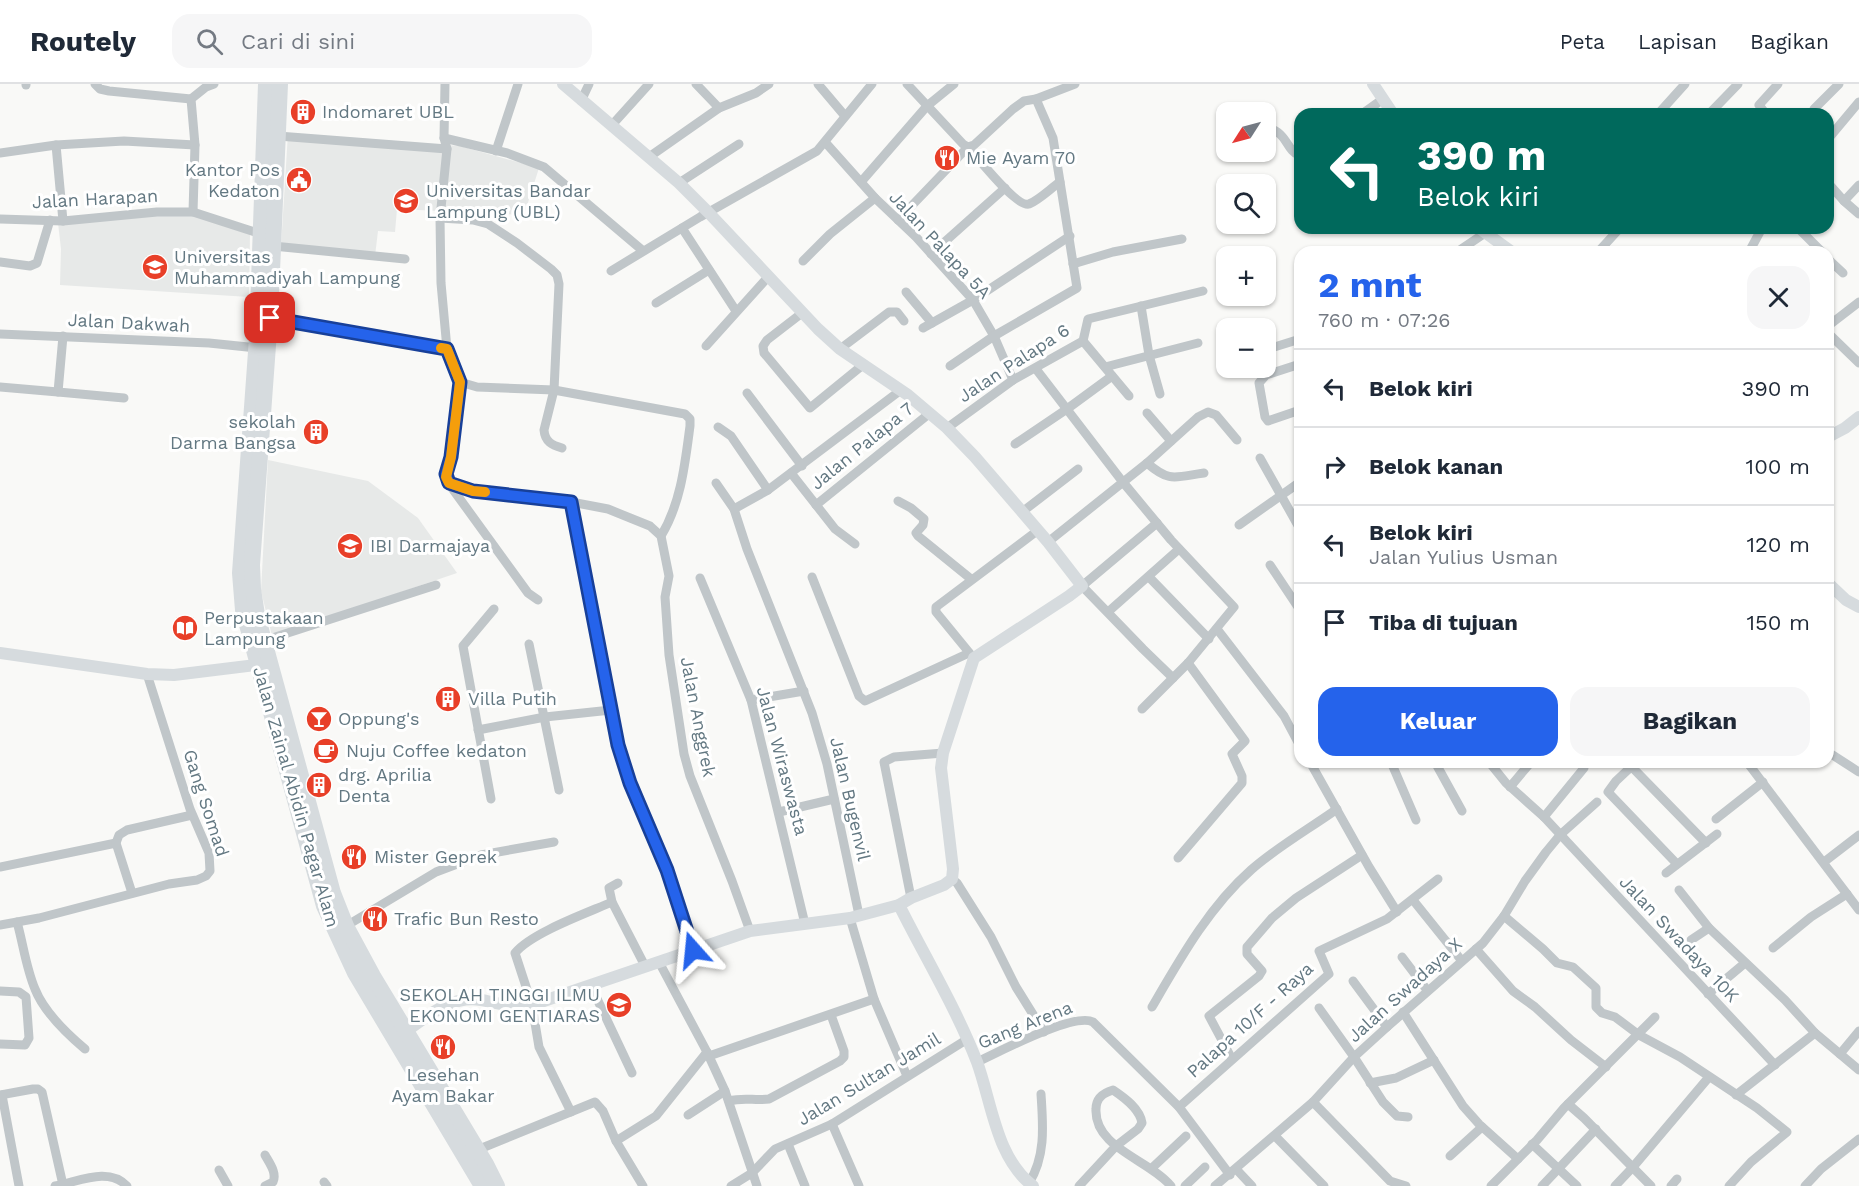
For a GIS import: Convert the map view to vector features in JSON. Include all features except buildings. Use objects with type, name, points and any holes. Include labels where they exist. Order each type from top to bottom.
[{"type":"highway","name":"Jalan Zainal Abidin Pagar Alam","points":[[266,84],[252,573],[257,615],[278,717],[317,858],[324,906],[355,973],[482,1186]]},
{"type":"highway","name":"Jalan Zainal Abidin Pagar Alam","points":[[278,717],[256,665],[240,589],[270,318],[280,84]]},
{"type":"highway","name":"Jalan Zainal Abidin Pagar Alam","points":[[317,858],[346,926],[405,1032],[497,1186]]},
{"type":"street","points":[[95,84],[100,89],[109,91],[191,99],[206,87],[214,84]]},
{"type":"street","points":[[445,84],[444,138],[447,149],[440,218],[441,283],[447,349],[460,382],[451,457],[446,474],[449,483],[528,593],[538,600]]},
{"type":"street","points":[[496,151],[518,84]]},
{"type":"street","points":[[563,84],[679,183],[802,313],[840,349],[902,390],[948,428],[1048,542],[1082,586],[1173,678]]},
{"type":"street","points":[[581,100],[589,84]]},
{"type":"street","points":[[612,125],[649,84]]},
{"type":"street","points":[[696,84],[719,108]]},
{"type":"street","points":[[649,157],[719,108],[756,93],[769,84]]},
{"type":"street","points":[[818,84],[845,116]]},
{"type":"street","points":[[611,271],[642,250],[817,151],[872,84]]},
{"type":"street","points":[[907,84],[963,144],[969,147],[1018,202],[1025,205],[1060,182]]},
{"type":"street","points":[[861,182],[927,106],[954,84]]},
{"type":"street","points":[[898,220],[969,147],[1013,109],[1024,101],[1036,99],[1062,86],[1074,84]]},
{"type":"street","points":[[1663,108],[1685,84]]},
{"type":"street","points":[[1715,108],[1737,84]]},
{"type":"street","points":[[1761,108],[1759,105],[1778,84]]},
{"type":"street","points":[[1815,108],[1839,84]]},
{"type":"street","points":[[1366,108],[1379,89],[1390,108]]},
{"type":"street","points":[[191,99],[195,146],[193,212]]},
{"type":"street","points":[[950,366],[994,336],[1077,288],[1053,138],[1036,99]]},
{"type":"street","points":[[1834,132],[1859,102]]},
{"type":"street","points":[[1276,130],[1294,151]]},
{"type":"street","points":[[278,136],[447,149]]},
{"type":"street","points":[[444,138],[496,151],[538,164],[551,171],[642,250]]},
{"type":"street","points":[[0,153],[56,145],[124,141],[195,146]]},
{"type":"street","name":"Jalan Palapa 5A","points":[[825,142],[973,300],[994,336],[1013,380]]},
{"type":"street","points":[[679,183],[739,144]]},
{"type":"street","points":[[56,145],[63,220]]},
{"type":"street","points":[[1844,201],[1859,185]]},
{"type":"street","points":[[931,254],[1005,188]]},
{"type":"street","points":[[1834,190],[1859,214]]},
{"type":"street","points":[[803,261],[831,234],[875,198]]},
{"type":"street","name":"Jalan Harapan","points":[[0,219],[63,220],[157,212],[193,212],[261,234]]},
{"type":"street","points":[[440,218],[473,219],[488,224],[517,243],[557,275],[559,284],[554,390],[546,419],[545,436],[551,444],[562,448]]},
{"type":"street","points":[[0,262],[30,266],[37,263],[51,220]]},
{"type":"street","points":[[682,228],[736,311]]},
{"type":"street","points":[[1464,246],[1478,234]]},
{"type":"street","points":[[1486,234],[1500,246]]},
{"type":"street","points":[[1604,246],[1614,234]]},
{"type":"street","points":[[1804,234],[1816,246]]},
{"type":"street","points":[[906,292],[927,326],[973,300],[1070,236]]},
{"type":"street","points":[[1072,264],[1113,252],[1182,239]]},
{"type":"street","points":[[273,246],[405,259]]},
{"type":"street","points":[[1834,265],[1843,273]]},
{"type":"street","points":[[656,303],[709,270]]},
{"type":"street","points":[[706,346],[768,277]]},
{"type":"street","points":[[1160,394],[1149,355],[1141,306],[1203,291]]},
{"type":"street","points":[[1834,321],[1859,302]]},
{"type":"street","name":"Jalan Palapa 6","points":[[948,428],[1013,380],[1083,341],[1088,319],[1141,306]]},
{"type":"street","points":[[840,349],[889,312],[897,312],[904,321]]},
{"type":"street","points":[[802,313],[763,346],[765,353],[810,408],[864,364]]},
{"type":"street","points":[[270,318],[447,349]]},
{"type":"street","name":"Jalan Dakwah","points":[[0,334],[209,343],[257,348]]},
{"type":"street","points":[[58,392],[63,336]]},
{"type":"street","points":[[1834,339],[1859,363]]},
{"type":"street","points":[[1083,341],[1129,396]]},
{"type":"street","points":[[1276,346],[1294,341]]},
{"type":"street","points":[[1105,367],[1198,343]]},
{"type":"street","points":[[1294,366],[1266,375],[1260,383],[1265,417],[1268,421],[1294,412]]},
{"type":"street","points":[[1036,369],[1122,481],[1179,549],[1234,607],[1188,663],[1142,709]]},
{"type":"street","points":[[1015,444],[1113,376]]},
{"type":"street","points":[[449,483],[473,491],[571,502],[608,509],[650,526],[661,536],[673,517],[683,472],[690,419],[685,414],[554,390],[483,387],[460,382]]},
{"type":"street","points":[[0,387],[124,398]]},
{"type":"street","points":[[734,509],[768,490],[802,466],[902,390]]},
{"type":"street","points":[[747,393],[802,466]]},
{"type":"street","points":[[1048,542],[1147,463],[1198,417],[1208,412],[1216,415],[1237,440]]},
{"type":"street","name":"Jalan Palapa 7","points":[[816,505],[930,413]]},
{"type":"street","points":[[1147,414],[1171,441]]},
{"type":"street","points":[[1834,434],[1859,417]]},
{"type":"street","points":[[718,427],[731,436],[768,490]]},
{"type":"street","points":[[1260,458],[1294,518]]},
{"type":"street","points":[[1147,463],[1162,475],[1169,477],[1204,473]]},
{"type":"street","points":[[1022,512],[1078,469]]},
{"type":"street","points":[[791,472],[835,529],[855,544]]},
{"type":"street","name":"Jalan Bugenvil","points":[[716,483],[734,509],[747,549],[804,691],[819,736],[834,799],[855,917],[874,999],[907,1076]]},
{"type":"street","points":[[1239,525],[1294,486]]},
{"type":"street","points":[[898,501],[924,519],[923,525],[916,533],[918,536],[971,579]]},
{"type":"street","points":[[571,502],[618,745],[630,783],[667,870],[693,950]]},
{"type":"street","points":[[812,577],[859,696],[865,701],[972,656],[1082,586],[1157,523]]},
{"type":"street","points":[[972,656],[935,609],[937,605],[1037,531]]},
{"type":"street","name":"Jalan Anggrek","points":[[661,536],[669,576],[665,597],[669,655],[684,754],[690,776],[750,931]]},
{"type":"street","points":[[1108,612],[1179,549]]},
{"type":"street","points":[[1270,565],[1294,600]]},
{"type":"street","points":[[1149,577],[1209,639]]},
{"type":"street","name":"Jalan Wiraswasta","points":[[700,578],[751,700],[805,924]]},
{"type":"street","points":[[263,641],[435,585]]},
{"type":"street","points":[[1834,589],[1859,607]]},
{"type":"street","points":[[490,799],[463,646],[495,609]]},
{"type":"street","points":[[1217,629],[1284,716],[1294,734]]},
{"type":"street","points":[[529,644],[559,790]]},
{"type":"street","points":[[0,652],[147,674],[174,675],[256,665]]},
{"type":"street","points":[[405,1032],[447,1004],[459,1000],[479,1000],[518,1007],[532,1005],[750,931],[855,917],[899,905],[945,885],[952,879],[953,869],[941,777],[943,753],[972,656]]},
{"type":"street","points":[[1178,858],[1242,783],[1242,776],[1232,754],[1245,741],[1188,663]]},
{"type":"street","name":"Gang Somad","points":[[0,925],[39,918],[132,893],[197,880],[208,874],[211,866],[209,853],[192,815],[147,674]]},
{"type":"street","points":[[751,700],[804,691]]},
{"type":"street","points":[[478,730],[545,717],[611,710]]},
{"type":"street","points":[[911,898],[884,762],[894,757],[943,753]]},
{"type":"street","points":[[1834,756],[1859,772]]},
{"type":"street","points":[[1313,768],[1397,912]]},
{"type":"street","points":[[1394,768],[1416,820]]},
{"type":"street","points":[[1439,768],[1462,811]]},
{"type":"street","name":"Jalan Swadaya 10K","points":[[1494,768],[1510,787],[1544,817],[1775,1065]]},
{"type":"street","points":[[1510,787],[1527,768]]},
{"type":"street","points":[[1544,817],[1584,768]]},
{"type":"street","points":[[1626,768],[1608,792],[1677,864]]},
{"type":"street","points":[[1633,768],[1706,843]]},
{"type":"street","points":[[1752,768],[1859,910]]},
{"type":"street","points":[[1716,819],[1763,782]]},
{"type":"street","points":[[779,812],[834,799]]},
{"type":"street","name":"Jalan Swadaya X","points":[[1215,1186],[1313,1102],[1354,1057],[1387,1026],[1476,949],[1504,916],[1525,880],[1560,835],[1597,802]]},
{"type":"street","points":[[1152,1007],[1213,910],[1236,885],[1251,870],[1337,809]]},
{"type":"street","points":[[132,893],[116,843],[119,835],[123,831],[192,815]]},
{"type":"street","points":[[1666,873],[1717,834]]},
{"type":"street","points":[[1824,862],[1859,835]]},
{"type":"street","points":[[346,926],[436,872],[481,855],[554,842]]},
{"type":"street","points":[[0,867],[116,843]]},
{"type":"street","points":[[1232,1059],[1209,1016],[1259,976],[1262,971],[1247,954],[1247,947],[1272,918],[1296,898],[1362,855]]},
{"type":"street","points":[[952,879],[957,883],[991,937],[1016,987],[1044,1032]]},
{"type":"street","name":"Palapa 10/F - Raya","points":[[1179,1107],[1329,974],[1318,951],[1373,926],[1397,912],[1438,879]]},
{"type":"street","points":[[618,883],[609,888],[612,902],[645,966]]},
{"type":"street","points":[[1679,891],[1709,928],[1785,1000],[1815,1033],[1859,1070]]},
{"type":"street","points":[[1773,948],[1811,917],[1847,894]]},
{"type":"street","points":[[1413,900],[1462,962]]},
{"type":"street","points":[[571,1112],[539,1047],[532,1005],[515,957],[516,951],[545,933],[612,902]]},
{"type":"street","points":[[899,905],[977,1062],[1000,1135],[1011,1160],[1031,1184],[1038,1169],[1043,1138],[1041,1094]]},
{"type":"street","points":[[1504,916],[1557,963],[1573,967],[1596,988],[1596,1007],[1602,1012],[1614,1017],[1736,1095],[1787,1132],[1751,1162],[1729,1186]]},
{"type":"street","points":[[17,922],[35,989],[47,1010],[71,1038],[85,1049]]},
{"type":"street","points":[[1690,940],[1709,928]]},
{"type":"street","points":[[1476,949],[1513,991],[1535,1006],[1571,1040],[1606,1067]]},
{"type":"street","points":[[1402,957],[1427,990]]},
{"type":"street","points":[[659,962],[708,1054],[727,1096],[757,1186]]},
{"type":"street","points":[[1708,994],[1745,963]]},
{"type":"street","points":[[1353,981],[1387,1026]]},
{"type":"street","points":[[591,986],[632,1072]]},
{"type":"street","points":[[0,991],[19,992],[26,998],[29,1038],[25,1045],[0,1044]]},
{"type":"street","points":[[616,1141],[656,1116],[708,1054],[874,999]]},
{"type":"street","points":[[1319,1008],[1383,1102],[1397,1116],[1408,1117]]},
{"type":"street","points":[[1403,1012],[1464,1107],[1482,1127],[1518,1159]]},
{"type":"street","name":"Jalan Sultan Jamil","points":[[727,1096],[760,1100],[769,1098],[787,1091],[840,1061],[844,1057],[844,1051],[831,1014]]},
{"type":"street","points":[[1491,1186],[1568,1104],[1655,1017]]},
{"type":"street","name":"Gang Arena","points":[[977,1062],[1044,1032],[1076,1020],[1087,1019],[1093,1022],[1179,1107]]},
{"type":"street","points":[[1840,1054],[1859,1031]]},
{"type":"street","points":[[1736,1095],[1815,1033]]},
{"type":"street","name":"Jalan Sultan Jamil","points":[[731,1186],[752,1173],[772,1152],[832,1124],[966,1040]]},
{"type":"street","points":[[1370,1083],[1396,1078],[1434,1060]]},
{"type":"street","points":[[1615,1186],[1708,1077]]},
{"type":"street","points":[[19,1186],[1,1095],[38,1089],[42,1092],[59,1185],[105,1176],[117,1178],[127,1186]]},
{"type":"street","points":[[1079,1186],[1116,1146],[1143,1123],[1133,1106],[1113,1090],[1101,1096],[1096,1103],[1098,1126],[1116,1146],[1152,1168],[1171,1186]]},
{"type":"street","points":[[688,1115],[727,1096]]},
{"type":"street","points":[[477,1150],[592,1102],[597,1103],[616,1141],[643,1186]]},
{"type":"street","points":[[1313,1102],[1390,1181],[1406,1186]]},
{"type":"street","points":[[1568,1104],[1651,1186]]},
{"type":"street","points":[[1179,1107],[1233,1172],[1252,1186]]},
{"type":"street","points":[[832,1124],[859,1186]]},
{"type":"street","points":[[1450,1156],[1482,1127]]},
{"type":"street","points":[[1542,1186],[1596,1130]]},
{"type":"street","points":[[1152,1168],[1186,1136]]},
{"type":"street","points":[[1275,1136],[1324,1186]]},
{"type":"street","points":[[1805,1186],[1821,1169],[1859,1139]]},
{"type":"street","points":[[788,1144],[806,1186]]},
{"type":"street","points":[[1532,1144],[1577,1186]]},
{"type":"street","points":[[265,1155],[275,1178],[266,1186]]},
{"type":"street","points":[[1185,1186],[1205,1167]]},
{"type":"street","points":[[219,1170],[228,1186]]},
{"type":"shaded area","name":"Universitas Bandar Lampung (UBL)","points":[[288,133],[460,146],[539,168],[524,215],[397,209],[395,232],[378,231],[375,256],[281,247]]},
{"type":"shaded area","name":"Universitas Muhammadiyah Lampung","points":[[183,215],[208,218],[250,234],[249,297],[60,285],[61,249],[58,223],[126,216]]},
{"type":"shaded area","name":"IBI Darmajaya","points":[[268,460],[368,481],[418,518],[457,573],[272,636],[261,591]]},
{"type":"slow traffic","points":[[441,348],[447,349],[460,382],[456,426],[446,477],[449,483],[473,491],[485,492]]},
{"type":"place","name":"Indomaret UBL","points":[[303,112]]},
{"type":"place","name":"Mie Ayam 70","points":[[947,158]]},
{"type":"place","name":"Kantor Pos Kedaton","points":[[299,180]]},
{"type":"place","name":"Universitas Bandar Lampung (UBL)","points":[[406,201]]},
{"type":"place","name":"Universitas Muhammadiyah Lampung","points":[[155,267]]},
{"type":"place","name":"sekolah Darma Bangsa","points":[[316,432]]},
{"type":"place","name":"IBI Darmajaya","points":[[350,546]]},
{"type":"place","name":"Perpustakaan Lampung","points":[[185,628]]},
{"type":"place","name":"Villa Putih","points":[[448,699]]},
{"type":"place","name":"Oppung's","points":[[319,719]]},
{"type":"place","name":"Nuju Coffee kedaton","points":[[326,751]]},
{"type":"place","name":"drg. Aprilia Denta","points":[[319,785]]},
{"type":"place","name":"Mister Geprek","points":[[354,857]]},
{"type":"place","name":"Trafic Bun Resto","points":[[375,919]]},
{"type":"place","name":"SEKOLAH TINGGI ILMU EKONOMI GENTIARAS","points":[[619,1005]]},
{"type":"place","name":"Lesehan Ayam Bakar","points":[[443,1047]]},
{"type":"route","points":[[270,318],[447,349],[460,382],[456,426],[446,474],[449,483],[473,491],[571,502],[618,745],[630,783],[667,870],[693,950]]}]
